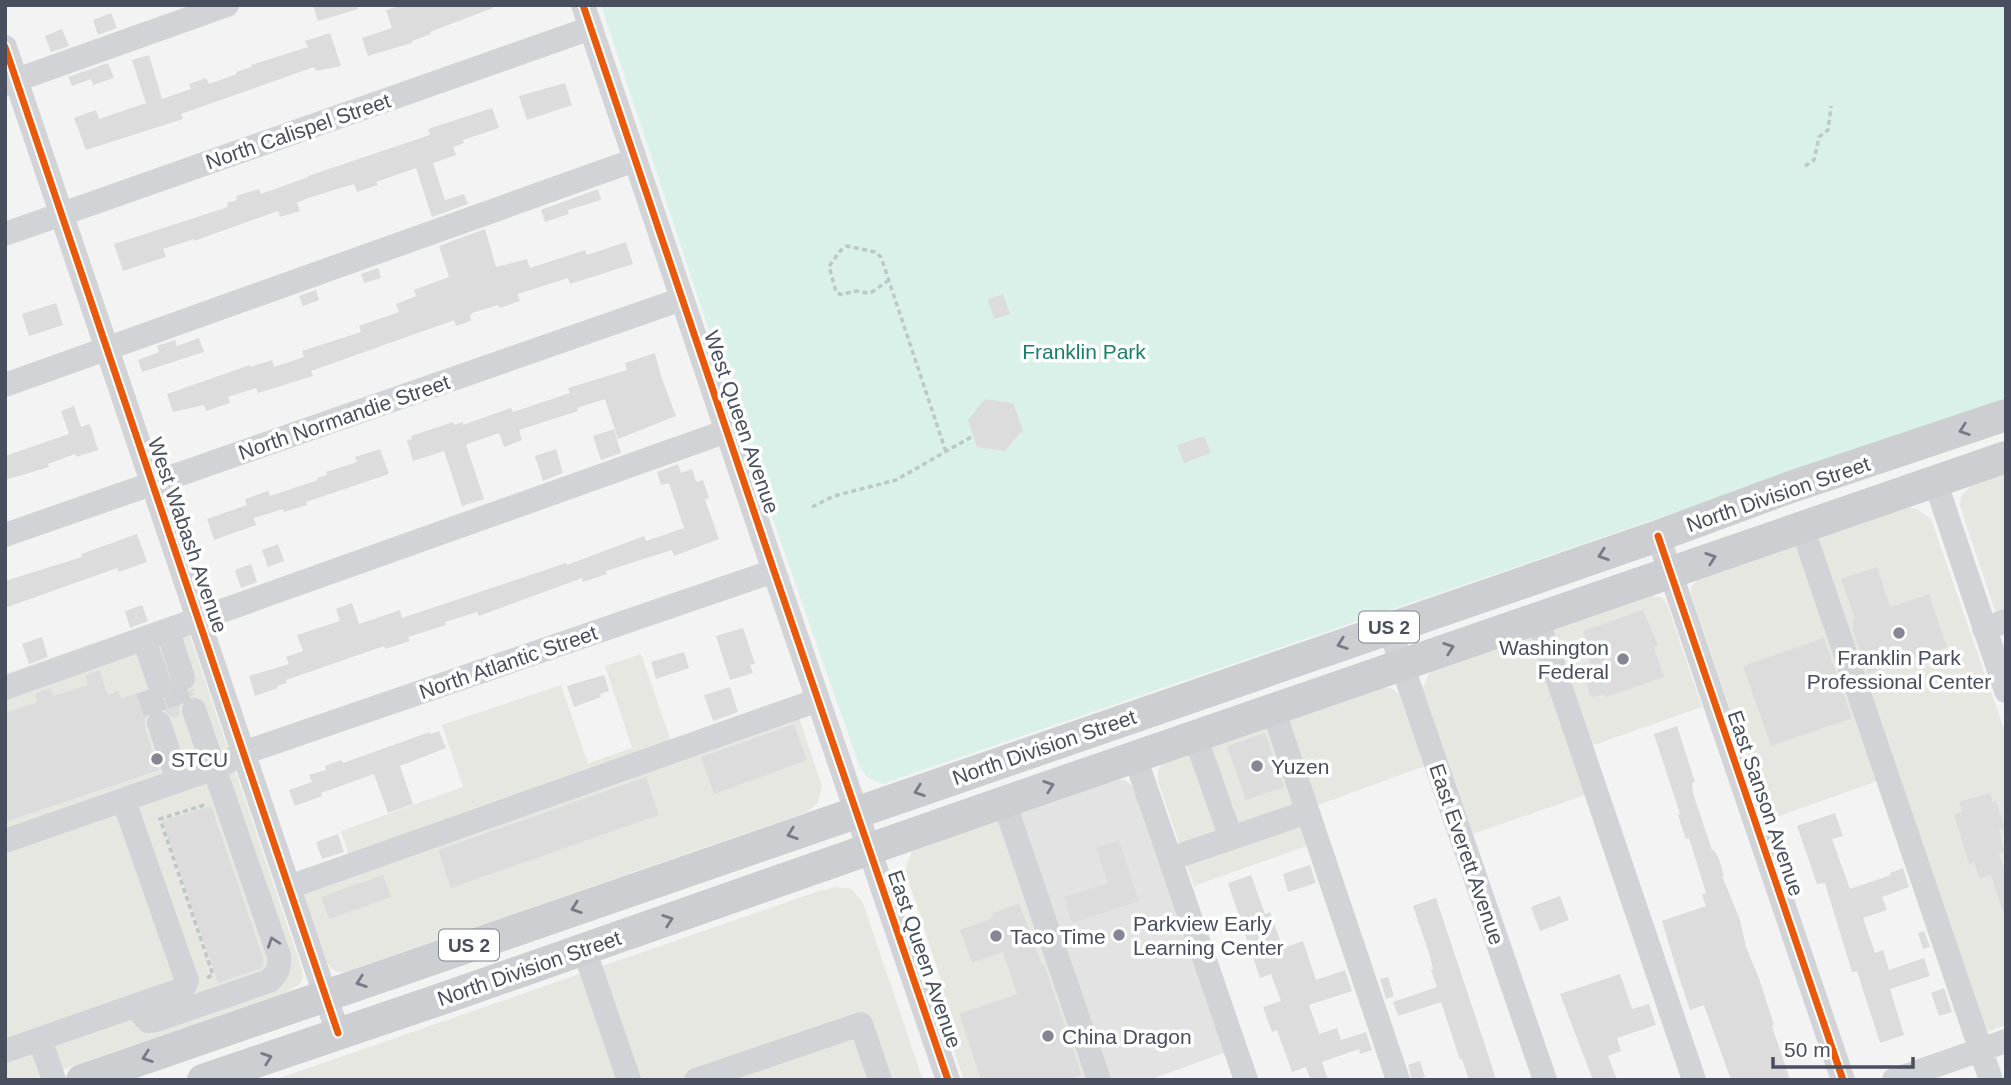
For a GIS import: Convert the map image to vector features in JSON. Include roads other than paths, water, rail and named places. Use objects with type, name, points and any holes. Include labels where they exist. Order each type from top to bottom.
[{"type":"main road","name":"North Division Street","points":[[82,1080],[1658,536],[1788,488],[2006,415]]},
{"type":"main road","points":[[1922,444],[1935,481]]},
{"type":"main road","name":"North Division Street","points":[[203,1080],[2006,457]]},
{"type":"street","points":[[11,82],[227,5]]},
{"type":"street","name":"West Queen Avenue","points":[[587,17],[869,849]]},
{"type":"street","name":"North Calispel Street","points":[[5,234],[62,215],[587,17]]},
{"type":"street","name":"West Wabash Avenue","points":[[5,47],[11,82],[62,215],[338,1033]]},
{"type":"street","points":[[5,385],[635,160]]},
{"type":"street","name":"North Normandie Street","points":[[5,536],[682,299]]},
{"type":"street","points":[[5,688],[726,431]]},
{"type":"street","points":[[1935,481],[1995,625],[2006,691]]},
{"type":"street","points":[[1802,527],[1991,1080]]},
{"type":"street","name":"East Sanson Avenue","points":[[1658,536],[1843,1080]]},
{"type":"street","name":"North Atlantic Street","points":[[5,841],[196,775],[243,753],[774,571]]},
{"type":"street","points":[[1537,618],[1694,1080]]},
{"type":"street","name":"East Everett Avenue","points":[[1389,627],[1545,1080]]},
{"type":"street","points":[[150,637],[166,684],[150,637]]},
{"type":"street","points":[[289,887],[818,700]]},
{"type":"street","points":[[1273,709],[1398,1080]]},
{"type":"street","points":[[139,1005],[148,1021],[156,1020],[269,981],[277,974],[280,966],[279,956],[196,775],[177,716],[196,775]]},
{"type":"street","points":[[1195,736],[1231,838]]},
{"type":"street","points":[[1135,757],[1246,1080]]},
{"type":"street","points":[[5,1051],[183,989],[187,981],[124,801]]},
{"type":"street","points":[[1004,802],[1099,1080]]},
{"type":"street","points":[[1170,859],[1307,812]]},
{"type":"street","name":"East Queen Avenue","points":[[869,849],[948,1080]]},
{"type":"street","points":[[584,949],[629,1080]]},
{"type":"street","points":[[696,1080],[861,1024],[880,1080]]},
{"type":"street","points":[[40,1039],[54,1080]]},
{"type":"street","points":[[1894,1080],[2006,1041]]},
{"type":"tunnel","points":[[172,682],[183,714]]},
{"type":"tunnel","points":[[148,690],[159,723]]},
{"type":"place","name":"Franklin Park Professional Center","points":[[1899,633]]},
{"type":"place","name":"Washington Federal","points":[[1623,659]]},
{"type":"place","name":"STCU","points":[[157,759]]},
{"type":"place","name":"Yuzen","points":[[1257,766]]},
{"type":"place","name":"Parkview Early Learning Center","points":[[1119,935]]},
{"type":"place","name":"Taco Time","points":[[996,936]]},
{"type":"place","name":"China Dragon","points":[[1048,1036]]},
{"type":"park label","name":"Franklin Park","points":[[1084,351]]}]
